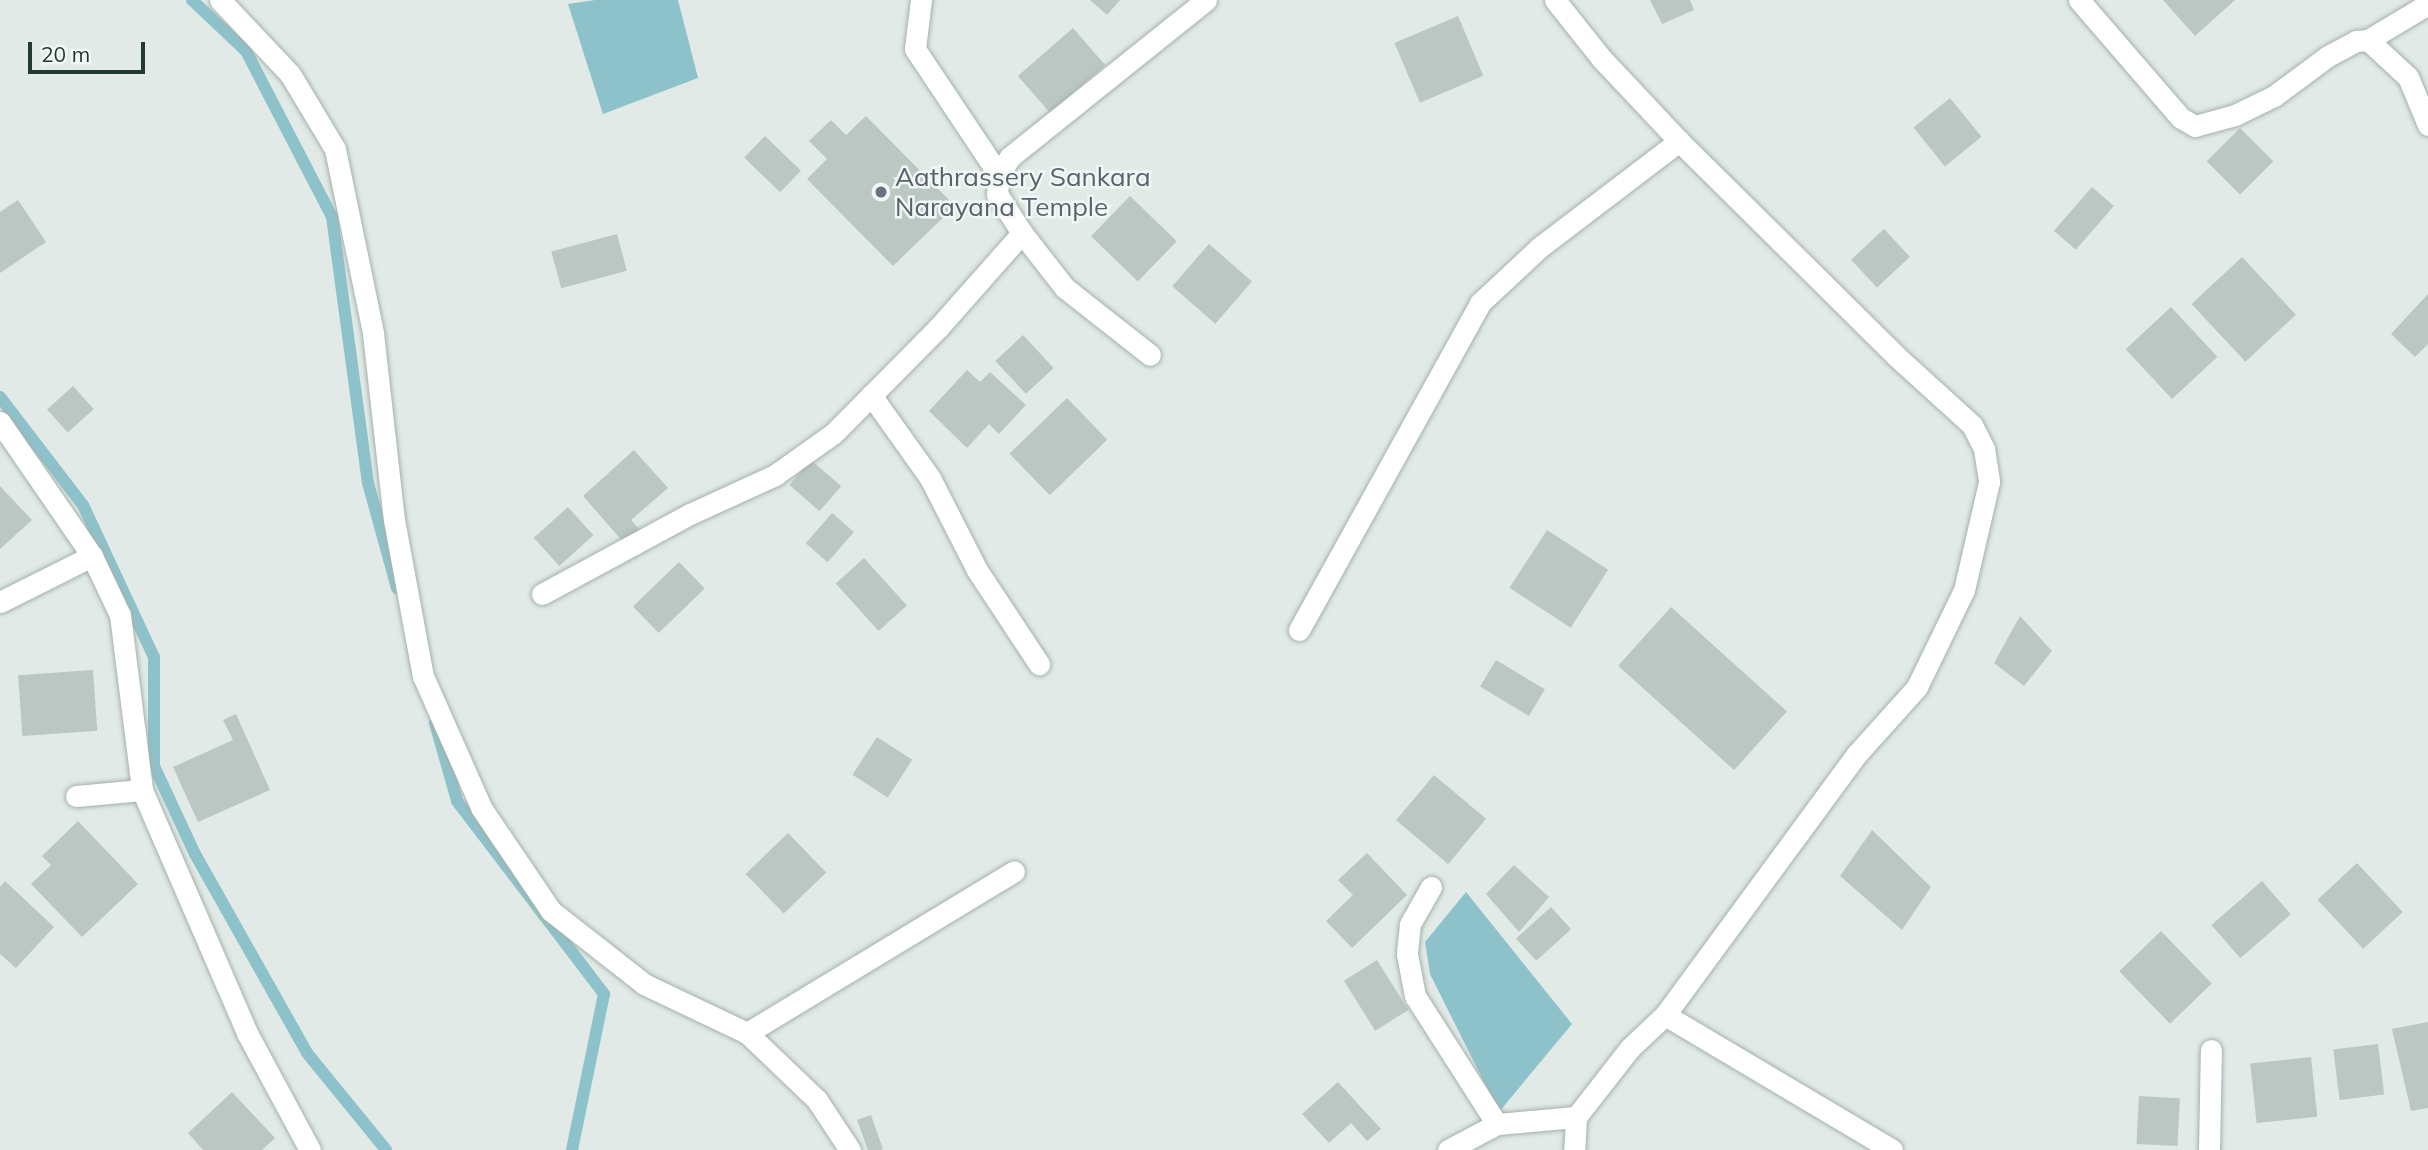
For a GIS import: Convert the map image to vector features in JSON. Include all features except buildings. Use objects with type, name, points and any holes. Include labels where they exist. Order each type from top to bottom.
[{"type":"street","points":[[220,0],[290,74],[335,149],[373,333],[394,520],[423,676],[482,809],[551,911],[645,984],[747,1033],[817,1100],[850,1150]]},
{"type":"street","points":[[921,0],[915,49],[999,175]]},
{"type":"street","points":[[1150,355],[1065,288],[1022,233],[997,194],[999,175],[1010,157],[1032,136],[1206,0]]},
{"type":"street","points":[[1555,0],[1602,59],[1679,141],[1896,356],[1972,425],[1984,449],[1989,482],[1964,590],[1917,687],[1856,755],[1665,1015],[1629,1048],[1576,1117],[1574,1150]]},
{"type":"street","points":[[2079,0],[2181,118],[2195,126],[2235,115],[2274,96],[2328,56],[2356,41],[2368,40],[2428,4]]},
{"type":"street","points":[[2368,40],[2408,77],[2428,125]]},
{"type":"street","points":[[1299,629],[1480,303],[1540,247],[1679,141]]},
{"type":"street","points":[[542,594],[775,475],[834,433],[938,328],[1022,233]]},
{"type":"street","points":[[871,395],[930,478],[976,569],[1039,664]]},
{"type":"street","points":[[0,422],[92,556],[120,615],[142,790],[247,1033],[310,1150]]},
{"type":"street","points":[[0,602],[92,556]]},
{"type":"street","points":[[76,796],[142,790]]},
{"type":"street","points":[[747,1033],[1014,871]]},
{"type":"street","points":[[1431,887],[1410,924],[1407,954],[1415,996],[1497,1124]]},
{"type":"street","points":[[1665,1015],[1892,1150]]},
{"type":"street","points":[[2209,1150],[2211,1050]]},
{"type":"street","points":[[1448,1150],[1497,1124],[1576,1117]]},
{"type":"water","points":[[595,0],[678,0],[698,78],[603,114],[568,4]]},
{"type":"water","points":[[1466,892],[1572,1024],[1499,1112],[1430,974],[1425,942]]},
{"type":"waterway","points":[[192,0],[246,51],[332,217],[368,483],[397,588]]},
{"type":"waterway","points":[[0,397],[83,505],[154,657],[154,766],[195,854],[307,1053],[386,1150]]},
{"type":"waterway","points":[[435,723],[457,801],[604,994],[572,1150]]},
{"type":"place","name":"Aathrassery Sankara Narayana Temple","points":[[881,192]]}]
